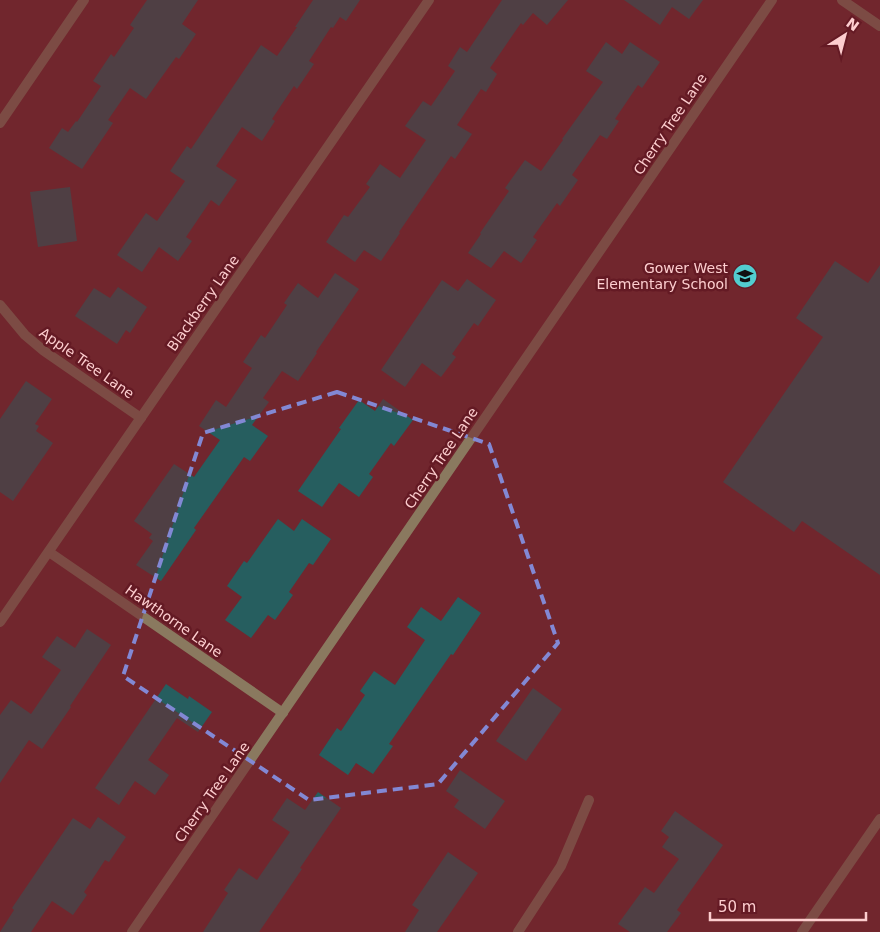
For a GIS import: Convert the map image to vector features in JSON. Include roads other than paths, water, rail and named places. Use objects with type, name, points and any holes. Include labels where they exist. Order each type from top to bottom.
[{"type":"street","points":[[0,123],[84,0]]},
{"type":"street","name":"Blackberry Lane","points":[[0,622],[429,0]]},
{"type":"street","name":"Cherry Tree Lane","points":[[132,932],[772,0]]},
{"type":"street","points":[[842,0],[880,26]]},
{"type":"street","name":"Apple Tree Lane","points":[[0,305],[25,335],[44,351],[141,418]]},
{"type":"street","name":"Hawthorne Lane","points":[[49,552],[283,713]]},
{"type":"street","points":[[518,932],[560,866],[589,800]]},
{"type":"street","points":[[802,932],[880,819]]},
{"type":"place","name":"Gower West Elementary School","points":[[745,276]]}]
